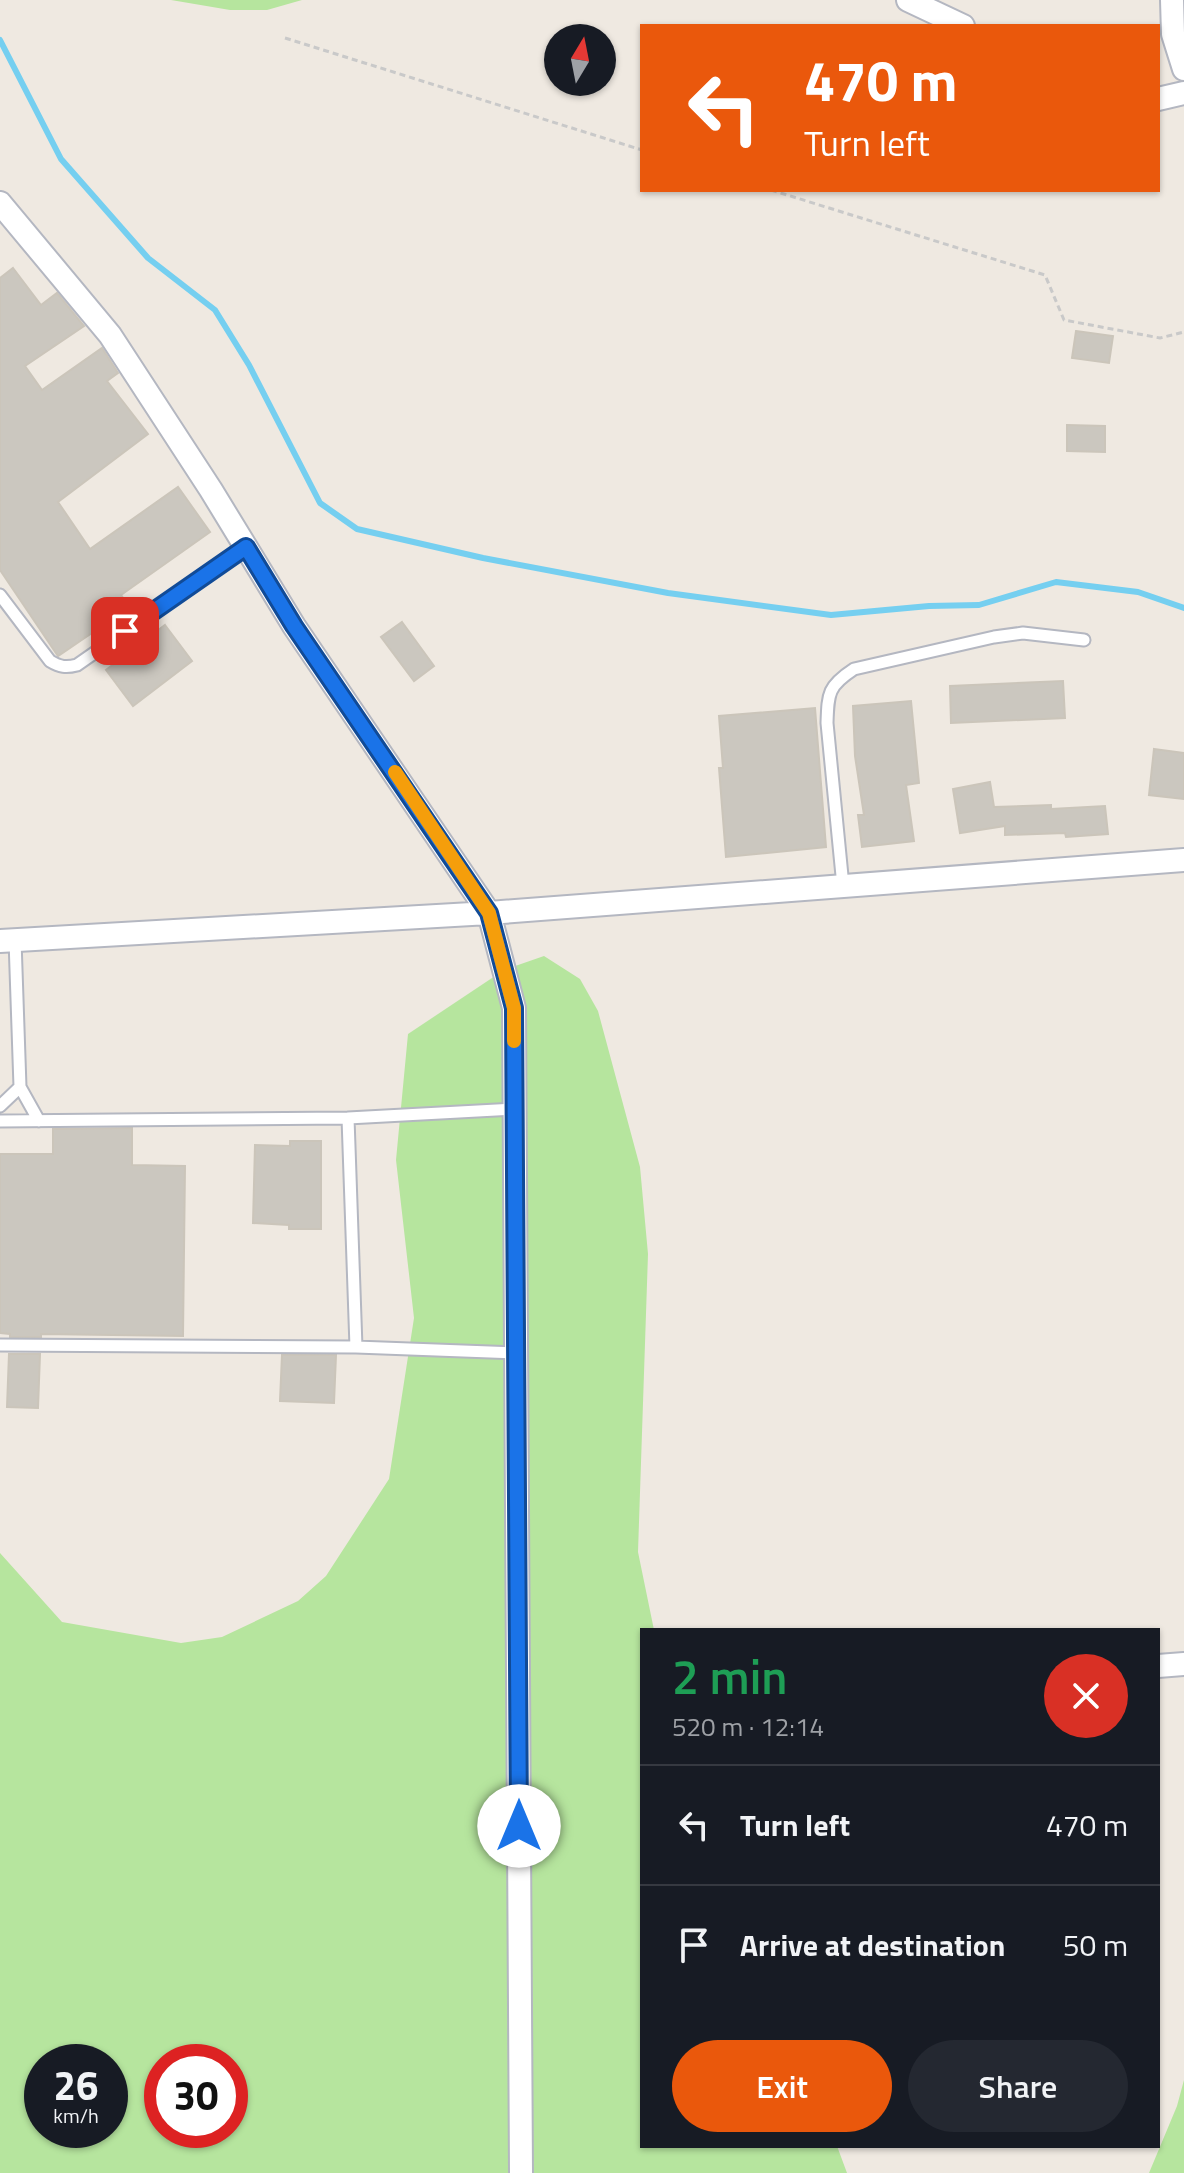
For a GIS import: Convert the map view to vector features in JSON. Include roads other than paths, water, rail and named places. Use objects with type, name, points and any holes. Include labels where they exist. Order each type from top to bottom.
[{"type":"street","points":[[908,0],[959,24]]},
{"type":"street","points":[[1172,0],[1173,34],[1184,69]]},
{"type":"street","points":[[1160,99],[1184,93]]},
{"type":"street","points":[[0,203],[110,335],[294,626],[489,913],[514,1008],[521,2173]]},
{"type":"street","points":[[8,940],[489,913],[1184,860]]},
{"type":"street","points":[[1160,1666],[1184,1664]]},
{"type":"lane","points":[[0,595],[50,661],[69,667],[77,665],[246,547]]},
{"type":"lane","points":[[843,886],[827,723],[828,701],[836,681],[854,669],[994,637],[1023,633],[1084,640]]},
{"type":"lane","points":[[8,940],[20,1087],[39,1121]]},
{"type":"lane","points":[[0,1106],[20,1087]]},
{"type":"lane","points":[[0,1121],[348,1118],[515,1109]]},
{"type":"lane","points":[[348,1118],[356,1347]]},
{"type":"lane","points":[[0,1345],[356,1347],[516,1353]]},
{"type":"waterway","points":[[0,40],[61,159],[148,258],[215,310],[249,365],[320,503],[357,529],[483,558],[668,593],[831,615],[979,605],[1056,582],[1138,592],[1184,608]]}]
